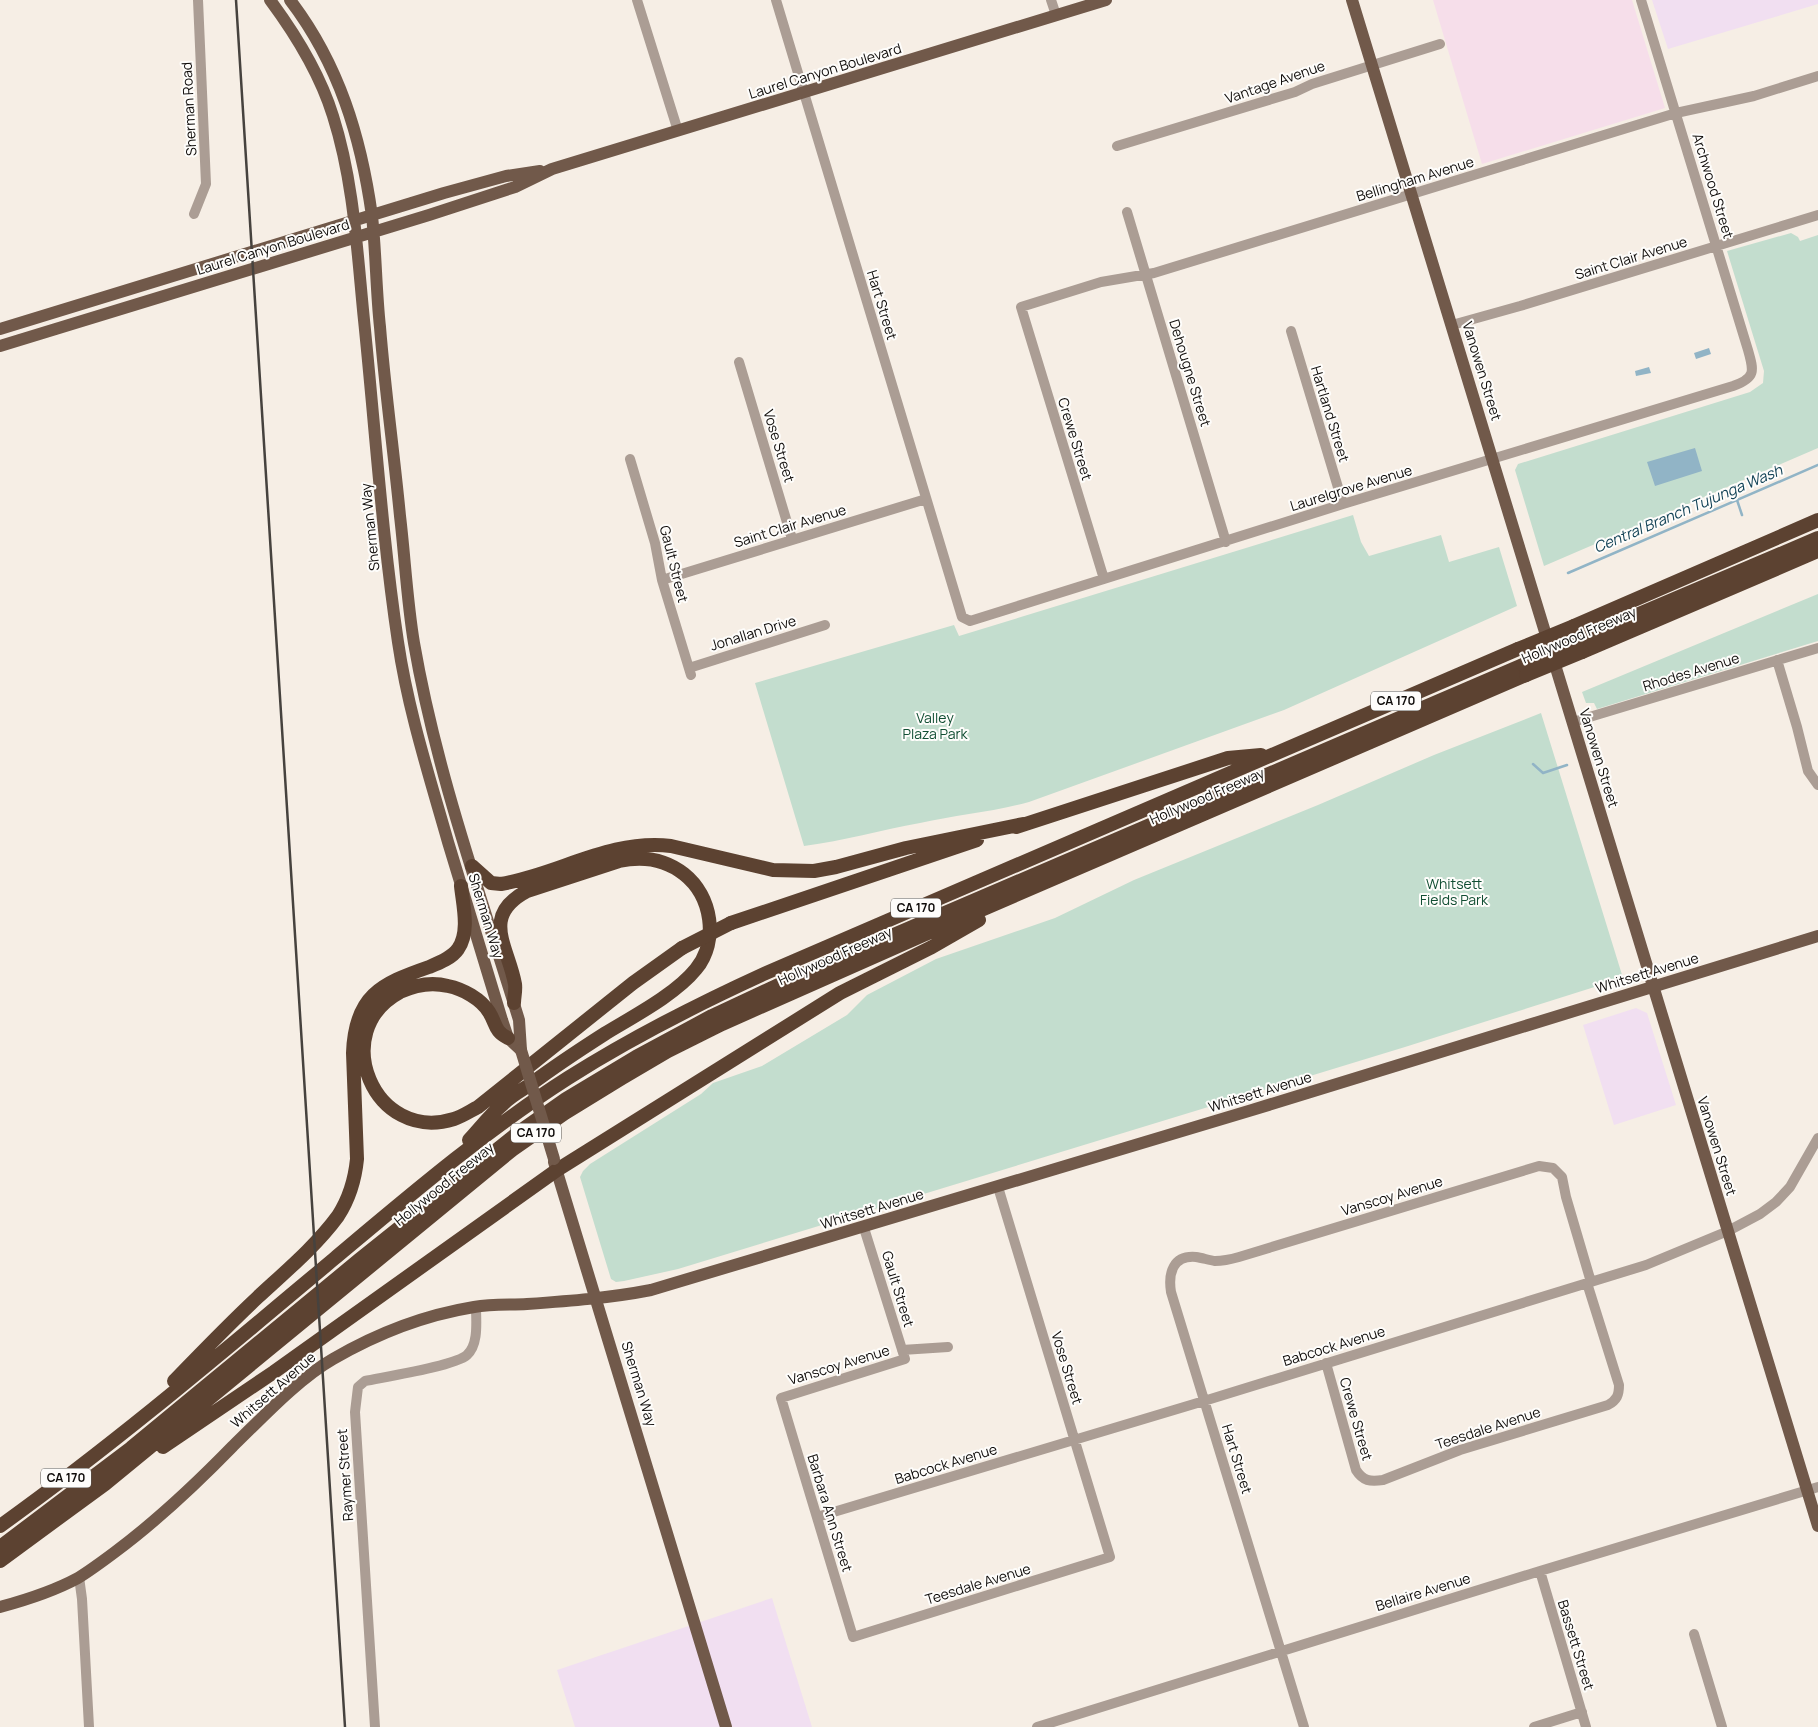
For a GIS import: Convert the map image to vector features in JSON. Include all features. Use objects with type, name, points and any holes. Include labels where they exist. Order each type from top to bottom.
[{"type":"highway","name":"Hollywood Freeway","points":[[0,1561],[105,1484],[505,1156],[565,1113],[668,1051],[722,1024],[1034,888],[1522,662],[1578,638],[1818,520]]},
{"type":"highway","points":[[1578,638],[1818,530]]},
{"type":"highway","points":[[1578,638],[1818,538]]},
{"type":"highway","name":"Hollywood Freeway","points":[[0,1526],[70,1475],[130,1427],[493,1130],[568,1079],[668,1019],[766,973],[1274,754],[1522,662],[1578,638],[1814,554]]},
{"type":"highway","points":[[0,1537],[115,1450],[506,1131],[625,1055],[708,1010],[786,974],[1522,662]]},
{"type":"highway","points":[[0,1547],[131,1448],[488,1156],[566,1099],[636,1057],[712,1016],[789,980],[1522,662]]},
{"type":"highway","points":[[508,1038],[499,1033],[487,1010],[471,995],[449,986],[437,984],[423,985],[394,996],[386,1002],[374,1017],[369,1026],[364,1046],[366,1071],[372,1087],[382,1101],[403,1116],[432,1122],[455,1119],[478,1106],[500,1090],[647,972],[682,948],[732,923],[1023,824],[1228,758],[1274,754]]},
{"type":"highway","points":[[472,866],[491,883],[501,884],[609,851],[631,846],[655,845],[670,846],[773,870],[814,871],[906,848],[1023,824]]},
{"type":"highway","points":[[437,1174],[503,1104],[569,1056],[655,1002],[687,979],[702,960],[708,947],[709,918],[701,895],[691,881],[679,870],[663,862],[644,858],[619,861],[516,896],[502,914],[499,924],[501,939],[515,985],[514,1004]]},
{"type":"highway","points":[[130,1427],[225,1328],[296,1262],[338,1215],[350,1193],[356,1173],[353,1053],[354,1037],[359,1017],[366,1005],[383,986],[397,978],[440,963],[458,950],[465,921],[461,886]]},
{"type":"highway","points":[[105,1484],[220,1410],[385,1294],[555,1165],[840,993],[932,947],[1034,888]]},
{"type":"main road","name":"Sherman Way","points":[[270,0],[311,64],[333,114],[342,146],[355,220],[397,640],[416,733],[508,1038]]},
{"type":"main road","name":"Sherman Way","points":[[290,0],[326,57],[349,108],[358,141],[372,214],[380,327],[414,640],[432,731],[519,1020],[521,1050],[726,1727]]},
{"type":"main road","name":"Laurel Canyon Boulevard","points":[[0,346],[291,256],[356,238],[515,187],[552,170],[1106,0]]},
{"type":"main road","name":"Vanowen Street","points":[[1352,0],[1728,1231],[1813,1488],[1818,1526]]},
{"type":"main road","name":"Laurel Canyon Boulevard","points":[[0,329],[372,214],[506,176],[552,170]]},
{"type":"main road","points":[[375,430],[391,428]]},
{"type":"main road","points":[[397,640],[414,640]]},
{"type":"main road","points":[[404,676],[420,674]]},
{"type":"main road","points":[[416,733],[432,731]]},
{"type":"main road","name":"Whitsett Avenue","points":[[0,1607],[39,1595],[79,1577],[144,1530],[192,1487],[267,1412],[331,1360],[364,1342],[418,1321],[476,1306],[620,1296],[651,1290],[864,1228],[1818,936]]},
{"type":"main road","points":[[508,1038],[521,1050]]},
{"type":"street","name":"Sherman Road","points":[[194,214],[206,184],[198,0]]},
{"type":"street","points":[[637,0],[678,131]]},
{"type":"street","name":"Hart Street","points":[[776,0],[962,618]]},
{"type":"street","points":[[1051,0],[1056,15]]},
{"type":"street","name":"Archwood Street","points":[[1641,0],[1753,367],[1753,371],[1748,379]]},
{"type":"street","name":"Vantage Avenue","points":[[1117,146],[1295,92],[1312,84],[1440,44]]},
{"type":"street","name":"Bellingham Avenue","points":[[1021,307],[1100,282],[1146,275],[1676,113],[1754,96],[1818,76]]},
{"type":"street","name":"Dehougne Street","points":[[1127,212],[1226,542]]},
{"type":"street","name":"Saint Clair Avenue","points":[[1452,325],[1818,215]]},
{"type":"street","name":"Crewe Street","points":[[1021,307],[1104,579]]},
{"type":"street","name":"Hartland Street","points":[[1291,331],[1343,504]]},
{"type":"street","name":"Vose Street","points":[[739,362],[792,539]]},
{"type":"street","name":"Laurelgrove Avenue","points":[[962,618],[970,621],[1343,504],[1733,386],[1748,379]]},
{"type":"street","name":"Gault Street","points":[[630,459],[655,542],[662,580],[690,672]]},
{"type":"street","name":"Saint Clair Avenue","points":[[662,580],[926,499]]},
{"type":"street","name":"Jonallan Drive","points":[[690,672],[825,625]]},
{"type":"street","name":"Rhodes Avenue","points":[[1573,722],[1818,648]]},
{"type":"street","points":[[1777,660],[1808,771],[1817,785]]},
{"type":"street","name":"Babcock Avenue","points":[[817,1517],[1204,1401],[1646,1265],[1728,1231],[1760,1214],[1776,1202],[1790,1187],[1818,1138]]},
{"type":"street","name":"Vanscoy Avenue","points":[[1239,1257],[1540,1166],[1553,1168],[1562,1177],[1589,1283]]},
{"type":"street","name":"Vose Street","points":[[998,1187],[1110,1557]]},
{"type":"street","name":"Gault Street","points":[[864,1228],[904,1354]]},
{"type":"street","name":"Hart Street","points":[[1239,1257],[1216,1261],[1196,1257],[1181,1259],[1174,1264],[1171,1270],[1171,1292],[1304,1727]]},
{"type":"street","name":"Teesdale Avenue","points":[[1365,1480],[1370,1482],[1383,1480],[1460,1450],[1608,1405],[1614,1401],[1617,1397],[1619,1385],[1589,1283]]},
{"type":"street","name":"Raymer Street","points":[[375,1727],[355,1412],[358,1387],[365,1381],[452,1363],[467,1355],[475,1341],[476,1306]]},
{"type":"street","name":"Vanscoy Avenue","points":[[781,1398],[904,1354],[948,1347]]},
{"type":"street","name":"Crewe Street","points":[[1326,1363],[1356,1470],[1365,1480]]},
{"type":"street","name":"Barbara Ann Street","points":[[781,1398],[854,1636]]},
{"type":"street","name":"Bellaire Avenue","points":[[1037,1727],[1813,1488]]},
{"type":"street","name":"Teesdale Avenue","points":[[854,1636],[1110,1557]]},
{"type":"street","name":"Bassett Street","points":[[1540,1571],[1586,1727]]},
{"type":"street","points":[[79,1577],[82,1599],[89,1727]]},
{"type":"street","points":[[1694,1634],[1722,1727]]},
{"type":"street","points":[[1534,1727],[1582,1712]]},
{"type":"shaded area","points":[[1433,0],[1632,0],[1665,108],[1482,164]]},
{"type":"shaded area","points":[[1652,0],[1818,0],[1818,4],[1668,49]]},
{"type":"shaded area","points":[[1636,1008],[1647,1013],[1676,1105],[1614,1125],[1583,1025]]},
{"type":"shaded area","points":[[772,1598],[812,1727],[575,1727],[557,1670]]},
{"type":"green space","points":[[1791,233],[1798,237],[1800,241],[1818,235],[1818,448],[1544,566],[1515,470],[1518,464],[1750,392],[1763,383],[1764,371],[1727,251]]},
{"type":"green space","name":"Valley Plaza Park","points":[[1353,515],[1361,542],[1369,556],[1441,535],[1449,562],[1499,547],[1517,606],[1284,710],[1029,802],[804,846],[755,683],[954,625],[959,636]]},
{"type":"green space","points":[[1818,594],[1818,641],[1597,709],[1594,703],[1586,703],[1582,692]]},
{"type":"green space","name":"Whitsett Fields Park","points":[[1541,713],[1623,978],[1405,1047],[678,1269],[624,1281],[616,1282],[611,1279],[580,1177],[583,1171],[590,1164],[701,1094],[713,1083],[762,1066],[847,1015],[867,995],[936,959],[1055,918],[1134,880],[1318,805],[1434,755]]},
{"type":"water","points":[[1709,348],[1711,354],[1696,359],[1694,353]]},
{"type":"water","points":[[1649,367],[1651,373],[1636,376],[1635,371]]},
{"type":"water","points":[[1695,448],[1702,471],[1655,486],[1647,462]]},
{"type":"waterway","name":"Central Branch Tujunga Wash","points":[[1568,573],[1818,465]]},
{"type":"waterway","points":[[1737,500],[1742,515]]},
{"type":"waterway","points":[[1533,764],[1543,773],[1567,765]]},
{"type":"railway","points":[[236,0],[345,1727]]}]
